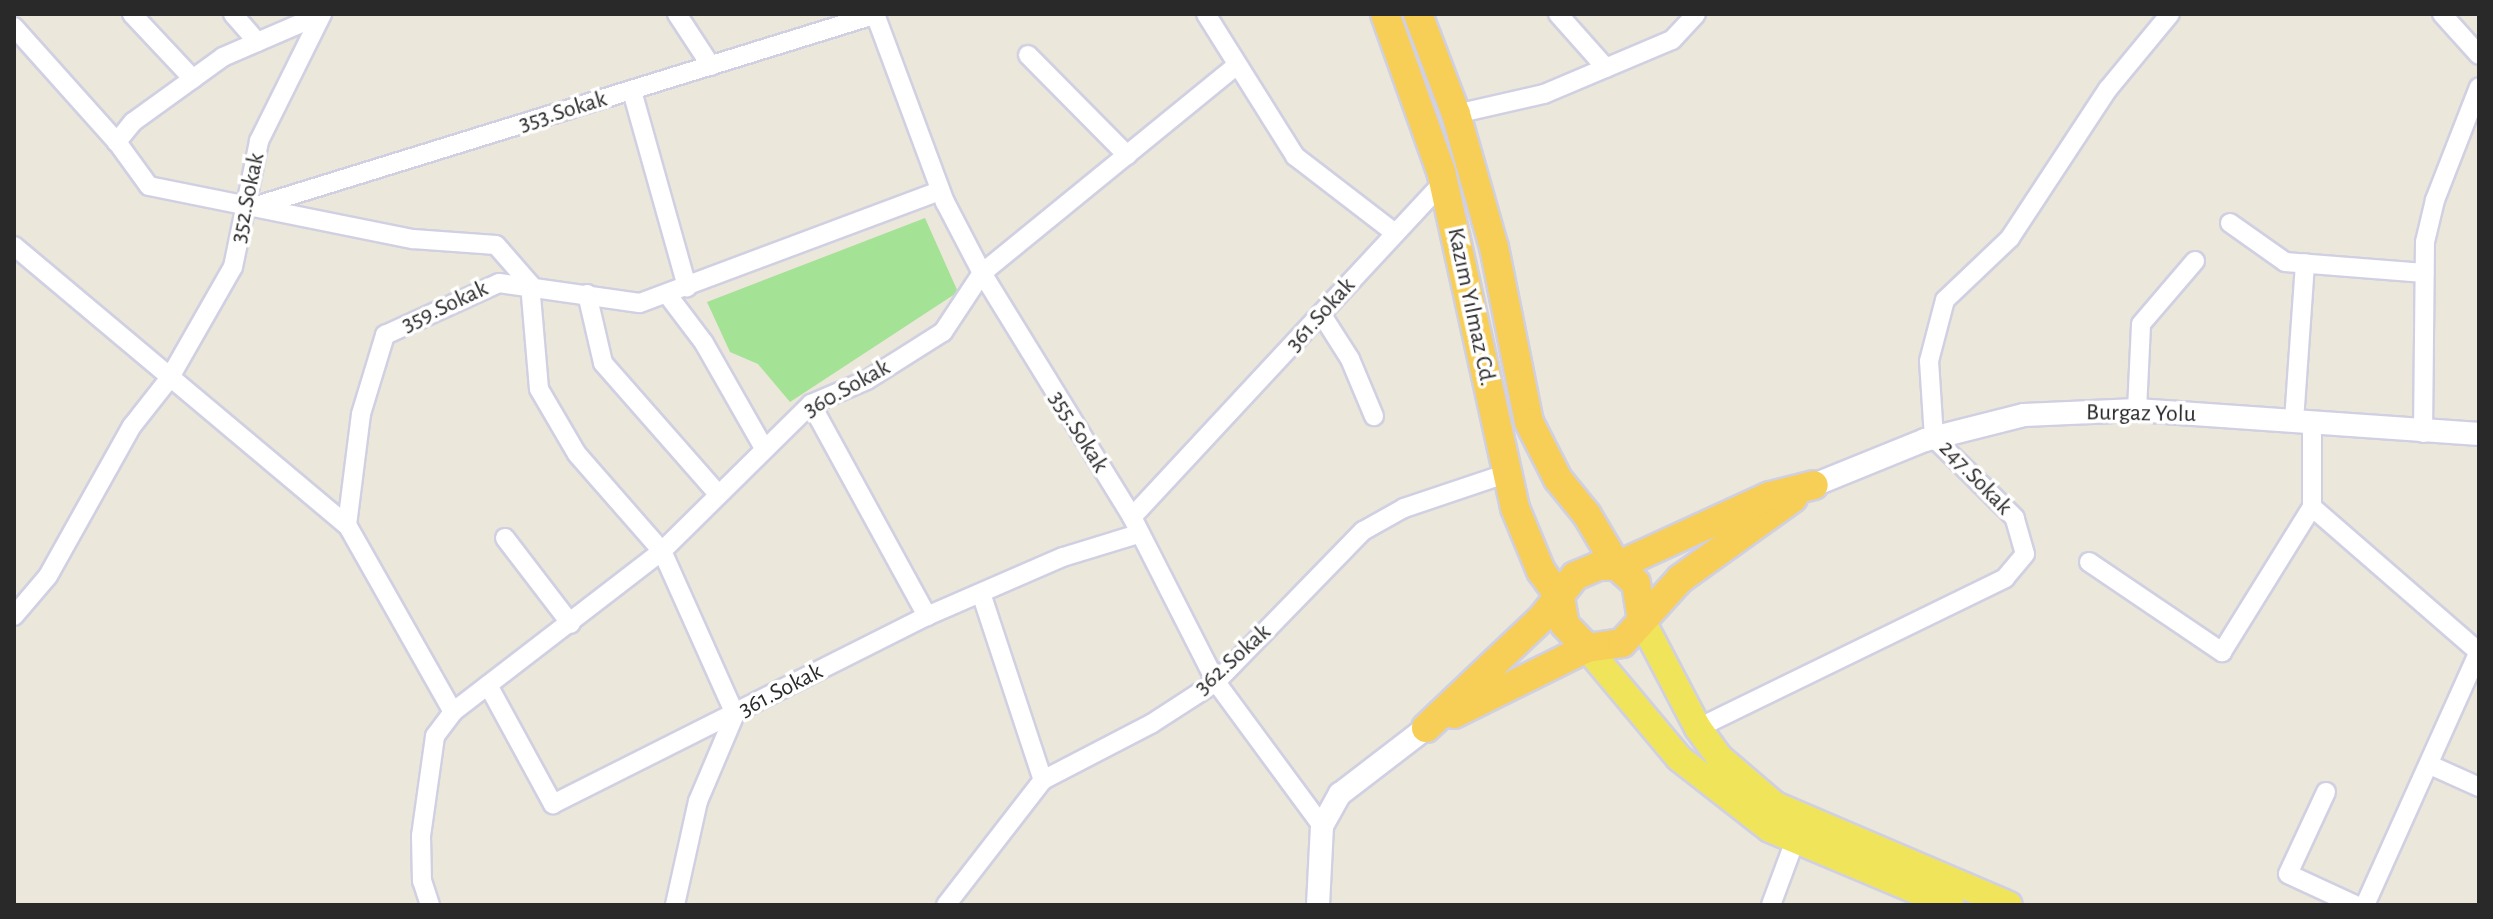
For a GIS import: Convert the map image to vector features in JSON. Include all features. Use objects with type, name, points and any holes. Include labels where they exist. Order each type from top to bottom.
[{"type":"highway","name":"Kazım Yılmaz Cd.","points":[[1385,14],[1444,181],[1505,474],[1541,571],[1560,597]]},
{"type":"highway","name":"Kazım Yılmaz Cd.","points":[[1418,14],[1456,114],[1494,247],[1529,422],[1542,454],[1617,566]]},
{"type":"highway","points":[[1426,728],[1586,570],[1617,566],[1770,496],[1814,485]]},
{"type":"highway","points":[[1426,728],[1587,648],[1622,643],[1680,579],[1814,485]]},
{"type":"highway","points":[[1617,566],[1642,596],[1642,621]]},
{"type":"highway","points":[[1560,597],[1565,625],[1587,648]]},
{"type":"main road","points":[[1642,621],[1698,728],[1719,757],[1775,805],[2009,905]]},
{"type":"main road","points":[[1587,648],[1679,758],[1730,800],[1794,843],[1951,905]]},
{"type":"street","points":[[132,14],[193,79]]},
{"type":"street","points":[[233,14],[257,42]]},
{"type":"street","points":[[677,14],[711,66]]},
{"type":"street","name":"353.Sokak","points":[[248,208],[876,14]]},
{"type":"street","name":"355.Sokak","points":[[876,14],[940,191],[982,273],[1135,526],[1216,682],[1322,826]]},
{"type":"street","points":[[1206,14],[1295,156],[1395,233]]},
{"type":"street","points":[[1558,14],[1606,68]]},
{"type":"street","points":[[1456,114],[1544,94],[1672,40],[1696,14]]},
{"type":"street","name":"247.Sokak","points":[[1698,728],[2005,578],[2025,554],[2015,518],[1934,438],[1929,361],[1945,300],[2010,238],[2108,89],[2170,14]]},
{"type":"street","points":[[2442,14],[2479,55]]},
{"type":"street","points":[[117,142],[133,122],[223,57],[321,15]]},
{"type":"street","name":"352.Sokak","points":[[14,616],[48,576],[132,426],[169,379],[233,267],[248,208],[259,141],[321,15]]},
{"type":"street","points":[[14,27],[117,142],[149,186],[413,239],[496,245],[530,284],[539,389],[577,454],[662,551],[735,714],[698,801],[675,905]]},
{"type":"street","points":[[1028,55],[1127,155]]},
{"type":"street","name":"360.Sokak","points":[[453,712],[662,551],[811,404],[867,380],[943,332],[982,273],[1237,65]]},
{"type":"street","points":[[2423,433],[2425,273],[2435,200],[2479,87]]},
{"type":"street","points":[[632,91],[687,287]]},
{"type":"street","name":"361.Sokak","points":[[488,685],[553,804],[927,616],[1135,526],[1444,181]]},
{"type":"street","name":"359.Sokak","points":[[347,525],[361,414],[385,335],[499,283],[530,284],[640,303],[940,191]]},
{"type":"street","points":[[2230,223],[2285,262],[2425,273]]},
{"type":"street","points":[[14,246],[169,379],[347,525],[453,712],[435,736],[421,836],[422,881],[430,905]]},
{"type":"street","points":[[2137,410],[2141,324],[2195,261]]},
{"type":"street","points":[[2089,562],[2222,652],[2312,507],[2303,422],[2305,263]]},
{"type":"street","points":[[587,294],[603,363],[718,494]]},
{"type":"street","points":[[667,294],[704,343],[764,448]]},
{"type":"street","points":[[1322,315],[1350,359],[1374,416]]},
{"type":"street","points":[[811,404],[927,616]]},
{"type":"street","name":"Burgaz Yolu","points":[[1814,485],[1934,438],[2024,415],[2137,410],[2423,433],[2479,434]]},
{"type":"street","name":"362.Sokak","points":[[946,905],[1043,780],[1151,724],[1216,682],[1363,531],[1404,508],[1505,474]]},
{"type":"street","points":[[2312,507],[2479,652],[2365,905]]},
{"type":"street","points":[[505,538],[571,624]]},
{"type":"street","points":[[981,593],[1043,780]]},
{"type":"street","points":[[1318,905],[1322,826],[1340,794],[1426,728]]},
{"type":"street","points":[[2430,765],[2479,787]]},
{"type":"street","points":[[2326,792],[2288,874],[2355,905]]},
{"type":"street","points":[[1771,905],[1794,843]]},
{"type":"green space","points":[[925,218],[958,292],[790,402],[758,364],[730,352],[707,302]]}]
